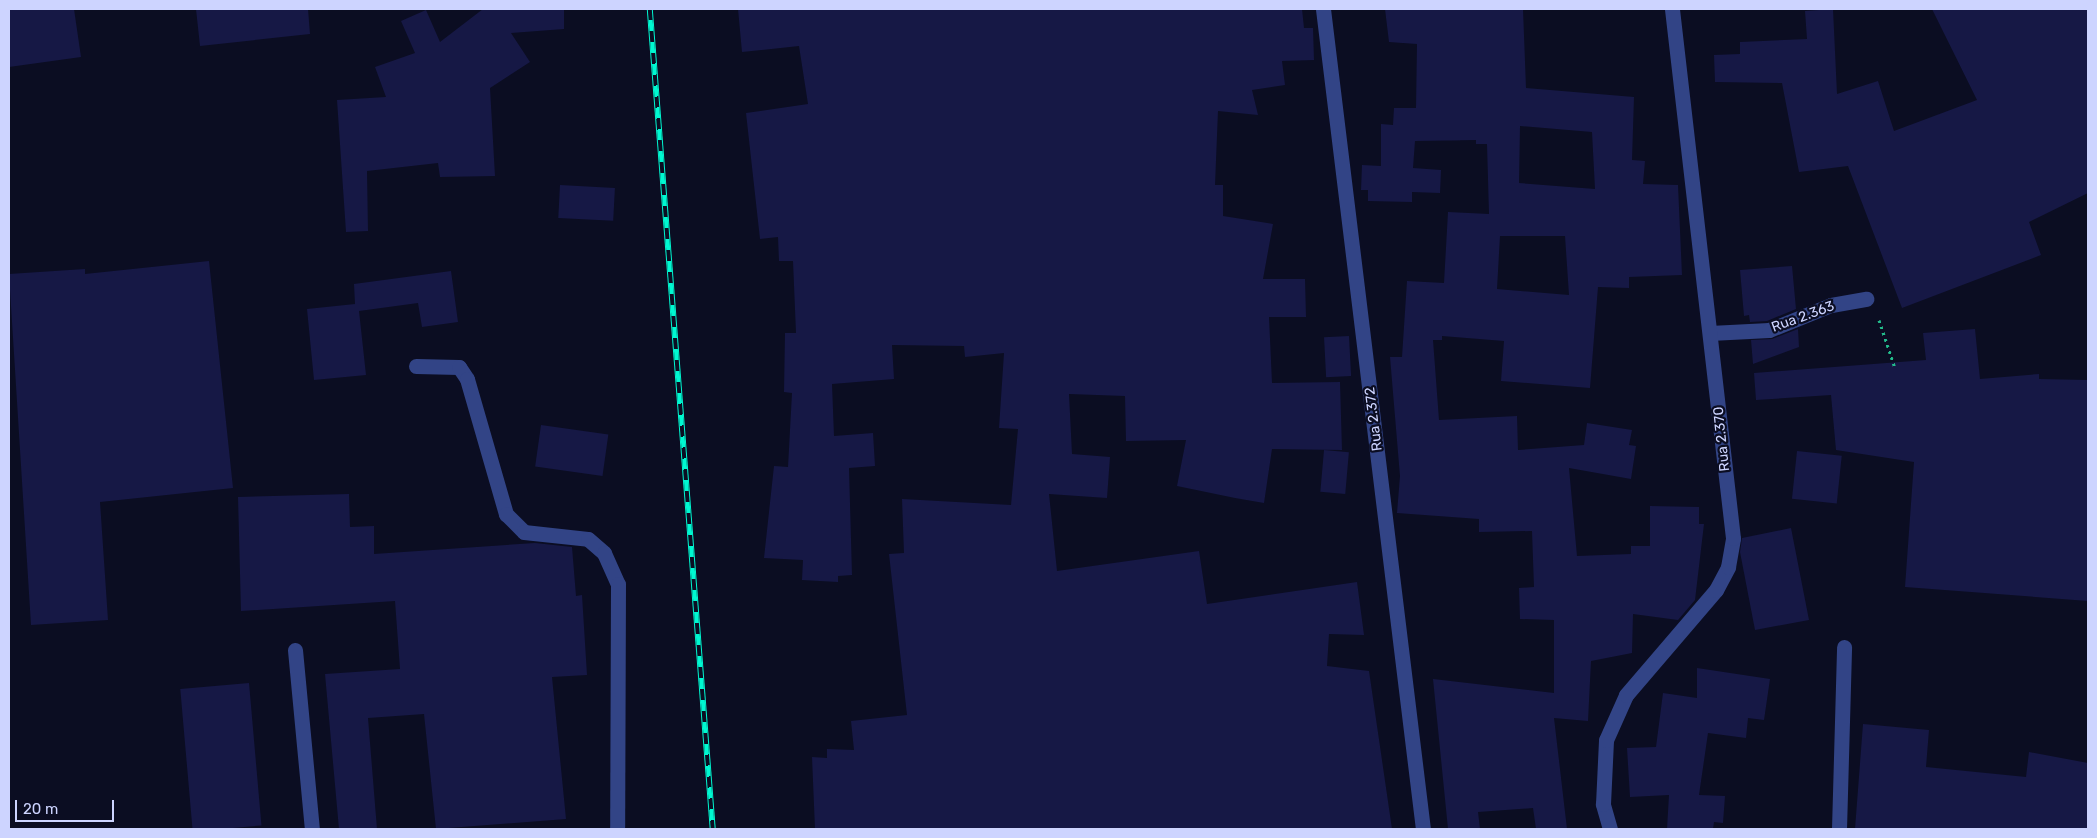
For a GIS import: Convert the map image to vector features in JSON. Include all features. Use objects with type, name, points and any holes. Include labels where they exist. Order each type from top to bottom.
[{"type":"street","name":"Rua 2.372","points":[[1323,9],[1423,829]]},
{"type":"street","name":"Rua 2.370","points":[[1610,829],[1603,804],[1606,740],[1622,704],[1716,590],[1728,567],[1733,538],[1672,9]]},
{"type":"street","name":"Rua 2.363","points":[[1710,333],[1769,330],[1832,304],[1866,299]]},
{"type":"street","points":[[416,366],[459,366],[467,379],[506,514],[524,532],[588,539],[604,552],[618,584],[617,829]]},
{"type":"street","points":[[1839,829],[1844,648]]},
{"type":"street","points":[[295,650],[312,829]]},
{"type":"path","points":[[1866,299],[1893,350],[1896,368]]},
{"type":"building","points":[[9,9],[74,9],[81,57],[9,67]]},
{"type":"building","points":[[196,9],[308,9],[310,34],[200,46]]},
{"type":"building","points":[[483,9],[564,9],[564,29],[511,33],[530,62],[490,88],[495,176],[440,177],[438,163],[367,171],[368,231],[346,232],[337,100],[386,97],[375,67],[415,53],[401,21],[426,10],[440,42]]},
{"type":"building","points":[[738,9],[1302,9],[1304,28],[1313,28],[1314,60],[1282,61],[1285,85],[1252,90],[1258,115],[1218,111],[1215,185],[1223,185],[1223,216],[1273,224],[1263,279],[1305,279],[1306,317],[1269,317],[1272,383],[1340,382],[1342,450],[1272,449],[1264,503],[1235,498],[1177,486],[1186,440],[1126,441],[1125,396],[1069,394],[1072,454],[1110,457],[1107,498],[1049,494],[1057,571],[1199,551],[1207,604],[1357,582],[1364,635],[1329,634],[1327,666],[1369,671],[1392,829],[815,829],[812,757],[827,758],[827,749],[854,750],[851,721],[907,715],[889,554],[904,553],[902,499],[1011,505],[1018,429],[999,428],[1004,353],[965,357],[964,346],[892,345],[894,379],[832,384],[834,436],[873,433],[875,466],[849,468],[852,575],[838,576],[838,582],[802,580],[803,560],[764,558],[774,466],[788,467],[792,393],[784,392],[785,333],[796,333],[793,261],[779,261],[778,237],[760,239],[746,113],[808,104],[799,46],[742,52]]},
{"type":"building","points":[[1385,9],[1523,9],[1526,88],[1634,97],[1632,160],[1645,161],[1643,184],[1678,185],[1682,275],[1629,277],[1629,288],[1598,287],[1590,388],[1501,381],[1504,341],[1442,336],[1442,340],[1433,340],[1439,420],[1517,416],[1518,450],[1584,445],[1587,423],[1632,430],[1629,445],[1636,446],[1631,479],[1569,468],[1577,556],[1631,554],[1631,546],[1650,546],[1650,506],[1699,507],[1699,524],[1704,524],[1695,600],[1678,620],[1633,614],[1632,653],[1591,661],[1588,721],[1554,718],[1567,829],[1536,829],[1533,808],[1478,812],[1480,829],[1448,829],[1433,679],[1554,693],[1554,620],[1520,619],[1519,588],[1534,587],[1532,531],[1479,532],[1479,519],[1397,513],[1400,476],[1390,357],[1402,357],[1407,281],[1444,283],[1448,212],[1489,214],[1487,144],[1476,144],[1476,140],[1415,141],[1413,168],[1441,170],[1440,193],[1412,192],[1412,202],[1368,201],[1368,190],[1361,190],[1362,165],[1381,166],[1381,124],[1393,125],[1394,108],[1416,108],[1417,44],[1389,42]],"holes":[[[1520,126],[1592,132],[1595,189],[1519,183]],[[1500,236],[1565,236],[1569,295],[1497,289]]]},
{"type":"building","points":[[1833,9],[1837,94],[1878,81],[1894,131],[1977,100],[1932,9],[2088,9],[2088,193],[2029,222],[2041,255],[1902,308],[1848,166],[1799,172],[1782,83],[1715,82],[1714,55],[1740,54],[1740,42],[1807,39],[1805,11]]},
{"type":"building","points":[[560,185],[615,188],[613,221],[558,218]]},
{"type":"building","points":[[209,261],[233,488],[100,502],[108,620],[31,625],[9,274],[85,269],[85,274]]},
{"type":"building","points":[[1792,266],[1796,309],[1767,321],[1750,322],[1749,315],[1744,316],[1740,270]]},
{"type":"building","points":[[451,271],[458,322],[422,327],[418,303],[359,311],[366,375],[314,380],[307,309],[355,304],[354,284]]},
{"type":"building","points":[[1798,329],[1799,347],[1753,364],[1751,340],[1772,339]]},
{"type":"building","points":[[1975,329],[1980,379],[2039,374],[2039,379],[2088,380],[2088,601],[1905,587],[1914,462],[1836,450],[1831,395],[1756,400],[1754,373],[1926,360],[1923,333]]},
{"type":"building","points":[[1349,336],[1351,376],[1326,377],[1324,337]]},
{"type":"building","points":[[541,425],[608,434],[602,476],[535,467]]},
{"type":"building","points":[[1324,450],[1349,452],[1345,494],[1320,492]]},
{"type":"building","points":[[1797,451],[1842,456],[1837,503],[1792,499]]},
{"type":"building","points":[[349,494],[350,527],[374,526],[374,554],[535,543],[572,547],[576,596],[582,595],[587,675],[552,677],[566,819],[436,829],[424,714],[368,718],[377,829],[339,829],[325,674],[400,669],[395,601],[241,611],[238,497]]},
{"type":"building","points":[[1791,528],[1809,620],[1755,630],[1740,552],[1742,538]]},
{"type":"building","points":[[1697,668],[1770,679],[1764,720],[1748,718],[1746,738],[1708,733],[1699,795],[1725,796],[1723,823],[1714,822],[1713,829],[1667,829],[1669,795],[1630,797],[1627,748],[1656,747],[1663,693],[1697,698]]},
{"type":"building","points":[[249,683],[261,825],[193,829],[180,689]]},
{"type":"building","points":[[1863,724],[1929,730],[1926,767],[2026,777],[2029,752],[2088,763],[2088,829],[1855,829]]},
{"type":"railway","points":[[650,9],[713,829]]}]
